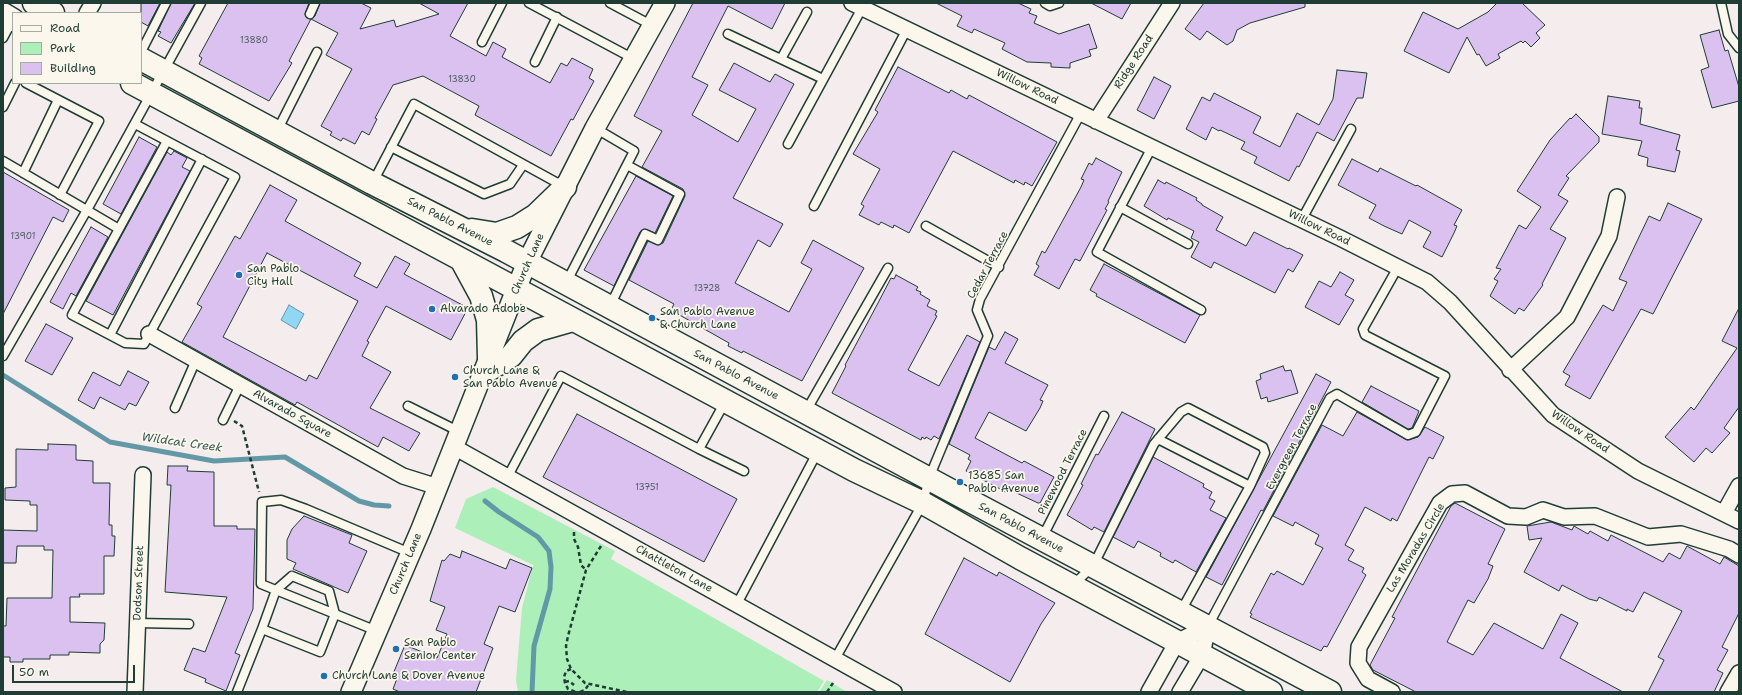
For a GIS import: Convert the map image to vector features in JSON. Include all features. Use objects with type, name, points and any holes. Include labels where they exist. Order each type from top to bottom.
[{"type":"main road","points":[[34,3],[51,12]]},
{"type":"main road","points":[[3,14],[12,19]]},
{"type":"main road","name":"San Pablo Avenue","points":[[142,60],[372,183],[527,262],[1330,692]]},
{"type":"main road","points":[[134,84],[818,451],[923,503],[1072,586],[1271,692]]},
{"type":"main road","points":[[269,157],[276,154],[283,154],[342,185],[350,187],[366,186],[372,183]]},
{"type":"main road","points":[[464,230],[497,234],[517,228],[536,215],[565,187]]},
{"type":"main road","points":[[462,261],[481,296],[488,320],[487,365],[511,356],[523,341],[538,330],[573,320]]},
{"type":"main road","points":[[725,401],[735,396],[758,402],[802,424],[814,425],[815,417]]},
{"type":"street","points":[[88,12],[93,3]]},
{"type":"street","name":"Church Lane","points":[[351,692],[438,487],[527,262],[595,128],[665,3]]},
{"type":"street","name":"Ridge Road","points":[[1096,121],[1172,3]]},
{"type":"street","name":"Willow Road","points":[[857,5],[1302,219],[1427,282],[1450,302],[1510,370],[1553,415],[1638,471],[1739,521]]},
{"type":"street","points":[[1510,370],[1567,317],[1609,236],[1617,197]]},
{"type":"street","name":"Alvarado Square","points":[[149,334],[403,476],[438,487]]},
{"type":"street","name":"Chattleton Lane","points":[[457,439],[508,476],[894,692]]},
{"type":"street","name":"Dodson Street","points":[[135,692],[143,475]]},
{"type":"street","points":[[1724,513],[1739,486]]},
{"type":"street","name":"Las Moradas Circle","points":[[1392,692],[1368,679],[1358,663],[1359,647],[1440,503],[1452,494],[1465,493],[1508,516],[1526,516],[1543,510],[1564,517],[1595,516],[1648,537],[1681,534],[1729,549],[1739,555]]},
{"type":"street","points":[[1149,692],[1177,642],[1208,626]]},
{"type":"street","points":[[1180,692],[1202,655],[1208,626]]},
{"type":"street","points":[[1728,692],[1739,672]]},
{"type":"lane","points":[[142,50],[166,3]]},
{"type":"lane","points":[[3,356],[87,210],[201,3]]},
{"type":"lane","points":[[310,14],[315,3]]},
{"type":"lane","points":[[482,42],[502,3]]},
{"type":"lane","points":[[529,3],[634,59]]},
{"type":"lane","points":[[610,3],[653,26]]},
{"type":"lane","points":[[1045,3],[1050,6],[1059,3]]},
{"type":"lane","points":[[1721,3],[1728,34],[1739,48]]},
{"type":"lane","points":[[788,144],[823,79],[857,5]]},
{"type":"lane","points":[[781,59],[807,12]]},
{"type":"lane","points":[[535,62],[557,17]]},
{"type":"lane","points":[[3,38],[12,22]]},
{"type":"lane","points":[[814,206],[907,29]]},
{"type":"lane","points":[[728,34],[823,79]]},
{"type":"lane","points":[[277,131],[317,52]]},
{"type":"lane","points":[[3,107],[14,84]]},
{"type":"lane","points":[[28,84],[99,121],[60,195]]},
{"type":"lane","points":[[23,173],[58,100]]},
{"type":"lane","points":[[372,183],[414,104],[565,187]]},
{"type":"lane","name":"Cedar Terrace","points":[[929,478],[988,336],[977,310],[980,299],[999,267],[1081,113]]},
{"type":"lane","points":[[135,124],[235,177],[144,344],[125,343],[72,315],[167,141]]},
{"type":"lane","points":[[566,283],[634,151],[595,128]]},
{"type":"lane","points":[[1302,219],[1351,129]]},
{"type":"lane","points":[[391,147],[484,194],[510,184],[524,165]]},
{"type":"lane","points":[[1152,147],[1097,252],[1201,310]]},
{"type":"lane","points":[[110,335],[202,159]]},
{"type":"lane","points":[[3,161],[119,229]]},
{"type":"lane","points":[[610,307],[645,234],[658,240],[680,194],[627,165]]},
{"type":"lane","points":[[1120,207],[1188,244]]},
{"type":"lane","points":[[926,226],[999,267]]},
{"type":"lane","name":"Evergreen Terrace","points":[[1208,626],[1330,398],[1337,394],[1408,435],[1416,432],[1445,376],[1365,335],[1363,329],[1398,267]]},
{"type":"lane","points":[[815,417],[888,268]]},
{"type":"lane","points":[[175,408],[196,360]]},
{"type":"lane","points":[[508,476],[561,376],[699,449],[744,471]]},
{"type":"lane","points":[[223,420],[240,385]]},
{"type":"lane","points":[[699,449],[725,401]]},
{"type":"lane","points":[[408,406],[457,439]]},
{"type":"lane","points":[[1072,586],[1093,566],[1158,439],[1181,412],[1188,408],[1263,448],[1265,453],[1250,486],[1180,612]]},
{"type":"lane","name":"Pinewood Terrace","points":[[1041,538],[1104,416]]},
{"type":"lane","points":[[1158,439],[1250,486]]},
{"type":"lane","points":[[737,604],[818,451]]},
{"type":"lane","points":[[835,659],[923,503],[929,478]]},
{"type":"lane","points":[[377,631],[261,584],[262,502],[281,500],[410,553]]},
{"type":"lane","points":[[237,692],[276,590],[292,576],[329,591],[335,614],[320,652],[262,629]]},
{"type":"lane","points":[[137,623],[189,624]]},
{"type":"path","points":[[233,420],[242,426],[256,478]]},
{"type":"path","points":[[574,532],[574,539],[578,547],[581,565],[586,570]]},
{"type":"path","points":[[601,546],[586,570],[566,646],[567,659],[570,669],[577,677],[589,684],[627,692]]},
{"type":"path","points":[[570,669],[566,671],[565,682],[568,689],[576,692]]},
{"type":"path","points":[[565,682],[569,681],[574,685]]},
{"type":"path","points":[[827,692],[833,683]]},
{"type":"path","points":[[580,692],[585,690],[589,684]]},
{"type":"green space","points":[[493,487],[615,551],[611,559],[824,681],[817,692],[518,692],[516,680],[522,608],[533,565],[455,528],[466,499]]},
{"type":"green space","points":[[827,680],[847,692],[819,692]]},
{"type":"water","points":[[289,305],[304,314],[296,329],[281,320]]},
{"type":"building","points":[[141,3],[160,3],[148,26],[142,23]]},
{"type":"building","points":[[171,3],[195,3],[171,43],[158,36],[161,32],[158,31]]},
{"type":"building","points":[[228,3],[309,3],[305,14],[306,17],[310,19],[315,16],[320,3],[361,3],[371,8],[360,29],[394,20],[396,27],[439,14],[419,3],[468,3],[450,36],[486,56],[493,42],[506,49],[502,57],[550,83],[561,63],[567,66],[572,58],[593,69],[589,78],[594,81],[551,156],[475,115],[479,106],[423,76],[393,85],[375,118],[377,119],[369,135],[362,131],[355,144],[343,138],[341,141],[330,135],[332,132],[321,126],[352,69],[326,55],[338,33],[311,19],[289,61],[292,63],[269,101],[199,64],[202,58],[199,56]]},
{"type":"building","points":[[693,3],[785,3],[772,29],[728,6],[692,77],[708,85],[692,115],[738,142],[756,109],[719,90],[734,63],[770,82],[775,74],[794,84],[733,198],[783,224],[770,247],[758,240],[735,283],[789,312],[812,269],[801,263],[813,240],[864,268],[802,381],[743,351],[742,353],[728,346],[729,343],[676,313],[677,311],[672,308],[674,304],[629,280],[648,241],[658,245],[663,243],[685,196],[683,189],[642,167],[662,131],[634,116]]},
{"type":"building","points":[[936,3],[1018,3],[1031,9],[1029,13],[1037,16],[1034,23],[1059,34],[1089,24],[1097,48],[1089,50],[1091,56],[1070,63],[1070,68],[1051,67],[1051,63],[1027,62],[1002,49],[1005,43],[974,29],[972,33],[957,26],[962,16]]},
{"type":"building","points":[[1091,3],[1131,3],[1122,19]]},
{"type":"building","points":[[1204,3],[1305,3],[1305,7],[1250,23],[1237,30],[1233,41],[1227,45],[1207,31],[1200,40],[1185,29]]},
{"type":"building","points":[[1497,3],[1522,3],[1545,25],[1536,33],[1540,38],[1531,47],[1525,41],[1523,43],[1521,41],[1498,54],[1500,58],[1486,66],[1479,54],[1477,55],[1467,37],[1449,73],[1404,51],[1423,12],[1458,29],[1488,12]]},
{"type":"building","points":[[1719,30],[1725,51],[1728,50],[1739,87],[1739,101],[1712,108],[1701,70],[1709,67],[1700,35]]},
{"type":"building","points":[[898,67],[949,93],[951,90],[967,99],[969,95],[1057,142],[1032,186],[1025,182],[1024,185],[1015,180],[1014,183],[953,151],[909,233],[894,225],[893,228],[881,222],[879,225],[859,215],[864,206],[861,204],[880,169],[853,154],[878,112],[875,110]]},
{"type":"building","points":[[1337,70],[1367,73],[1363,98],[1357,98],[1334,141],[1317,132],[1299,167],[1297,166],[1289,181],[1254,163],[1257,157],[1241,149],[1245,142],[1212,127],[1206,140],[1186,129],[1202,97],[1210,101],[1214,93],[1261,117],[1253,133],[1280,147],[1297,113],[1319,125],[1333,99]]},
{"type":"building","points":[[1154,77],[1171,86],[1154,119],[1137,110]]},
{"type":"building","points":[[1608,96],[1640,101],[1639,108],[1642,108],[1640,124],[1680,135],[1676,150],[1680,151],[1675,172],[1647,166],[1648,158],[1638,155],[1642,141],[1602,134]]},
{"type":"building","points":[[1576,114],[1599,137],[1599,142],[1566,176],[1569,178],[1558,195],[1568,201],[1550,229],[1566,238],[1542,284],[1543,285],[1524,311],[1519,308],[1515,314],[1490,296],[1498,281],[1494,279],[1501,269],[1496,268],[1519,225],[1526,229],[1541,207],[1517,191],[1550,140],[1570,118],[1571,119]]},
{"type":"building","points":[[139,137],[157,147],[121,214],[103,204]]},
{"type":"building","points":[[174,151],[187,158],[182,167],[190,171],[113,315],[86,301],[167,152],[171,155]]},
{"type":"building","points":[[1096,158],[1122,172],[1108,201],[1109,202],[1105,209],[1107,210],[1080,261],[1075,259],[1059,289],[1034,275],[1039,266],[1036,264],[1042,251],[1045,253],[1081,187],[1084,180],[1081,179],[1089,163],[1092,165]]},
{"type":"building","points":[[1352,159],[1378,172],[1380,168],[1416,186],[1417,185],[1462,210],[1454,225],[1457,226],[1442,257],[1423,247],[1431,232],[1409,220],[1402,234],[1384,226],[1369,218],[1376,205],[1338,185]]},
{"type":"building","points":[[3,172],[69,210],[63,222],[53,217],[3,314]]},
{"type":"building","points":[[636,176],[673,196],[655,233],[645,229],[640,232],[614,286],[584,270]]},
{"type":"building","points":[[1158,180],[1165,184],[1166,182],[1197,198],[1196,200],[1202,205],[1223,217],[1216,230],[1246,246],[1254,232],[1303,255],[1293,272],[1288,269],[1275,293],[1214,262],[1211,268],[1191,257],[1199,242],[1191,238],[1194,231],[1168,218],[1167,220],[1144,206]]},
{"type":"building","points":[[270,185],[297,200],[285,221],[361,263],[354,276],[377,288],[395,256],[410,264],[404,274],[468,308],[451,340],[386,306],[367,341],[369,342],[362,356],[391,372],[370,408],[420,433],[409,451],[383,437],[378,447],[297,402],[295,405],[182,342],[202,307],[197,304],[235,236],[240,239]],"holes":[[[267,253],[358,301],[317,379],[309,375],[306,381],[223,337]]]},
{"type":"building","points":[[1668,203],[1702,219],[1653,314],[1641,309],[1590,399],[1565,385],[1570,376],[1563,372],[1603,305],[1613,311],[1627,282],[1619,279],[1649,216],[1660,221]]},
{"type":"building","points":[[91,227],[108,237],[76,296],[71,293],[63,309],[50,302]]},
{"type":"building","points":[[1104,264],[1200,315],[1185,343],[1096,296],[1097,294],[1090,290]]},
{"type":"building","points":[[1340,272],[1354,280],[1345,295],[1354,300],[1339,325],[1305,307],[1319,281],[1331,287]]},
{"type":"building","points":[[896,275],[918,287],[916,290],[921,292],[920,294],[930,300],[927,306],[937,311],[935,315],[937,316],[908,370],[939,386],[967,335],[980,342],[939,439],[934,436],[931,440],[926,437],[925,439],[922,437],[921,440],[832,393],[846,366],[845,365],[891,278],[894,279]]},
{"type":"building","points":[[1739,308],[1739,407],[1724,428],[1730,433],[1712,453],[1706,448],[1694,462],[1665,437],[1691,407],[1694,410],[1737,348],[1722,341]]},
{"type":"building","points":[[46,324],[73,338],[52,375],[25,361]]},
{"type":"building","points":[[1005,332],[1018,339],[1005,363],[1048,385],[1040,400],[1043,401],[1040,408],[1026,431],[989,412],[975,438],[1022,463],[1024,461],[1054,477],[1040,503],[1008,489],[1006,492],[966,471],[971,461],[968,459],[970,455],[949,444],[989,347],[995,350]]},
{"type":"building","points":[[1283,366],[1285,371],[1291,370],[1298,393],[1268,402],[1267,397],[1261,399],[1256,381],[1261,379],[1260,374]]},
{"type":"building","points":[[128,371],[149,382],[136,406],[129,403],[125,410],[100,397],[94,409],[78,400],[93,372],[120,386]]},
{"type":"building","points":[[1316,374],[1331,382],[1222,585],[1206,577]]},
{"type":"building","points":[[1371,386],[1419,411],[1412,428],[1408,429],[1362,402]]},
{"type":"building","points":[[1122,412],[1155,429],[1104,532],[1094,527],[1092,530],[1067,515],[1083,485],[1081,484],[1096,454],[1098,455]]},
{"type":"building","points":[[1357,412],[1407,440],[1418,437],[1425,427],[1444,437],[1433,459],[1429,457],[1397,521],[1392,518],[1391,521],[1365,507],[1345,545],[1354,550],[1348,560],[1364,568],[1362,572],[1366,575],[1327,647],[1324,646],[1321,651],[1250,617],[1252,614],[1250,613],[1271,573],[1274,575],[1277,571],[1303,585],[1323,548],[1315,544],[1319,535],[1295,522],[1293,526],[1273,516],[1322,425],[1343,436]]},
{"type":"building","points":[[577,414],[737,499],[704,562],[543,477]]},
{"type":"building","points":[[48,444],[76,445],[76,460],[93,461],[93,483],[110,483],[109,525],[112,525],[112,536],[115,536],[114,556],[104,556],[104,594],[79,594],[80,597],[70,597],[70,622],[105,623],[104,640],[100,644],[100,653],[69,652],[69,655],[50,655],[50,659],[23,659],[23,662],[10,662],[10,657],[3,657],[3,626],[6,626],[7,598],[52,598],[53,550],[44,550],[44,546],[17,546],[16,563],[3,563],[3,530],[37,531],[37,505],[30,505],[30,501],[5,500],[5,488],[16,487],[16,449],[48,450]]},
{"type":"building","points":[[1153,457],[1204,484],[1203,487],[1212,492],[1209,498],[1215,501],[1210,510],[1226,518],[1196,572],[1175,560],[1173,563],[1160,556],[1161,553],[1138,541],[1134,548],[1113,537]]},
{"type":"building","points":[[168,466],[188,466],[187,471],[214,472],[214,526],[237,526],[237,529],[255,529],[253,609],[235,653],[240,655],[226,691],[205,682],[206,679],[184,670],[193,648],[205,652],[227,597],[165,592],[171,485],[167,485]]},
{"type":"building","points":[[1455,503],[1505,529],[1488,564],[1493,566],[1488,579],[1474,603],[1468,600],[1447,642],[1473,655],[1494,623],[1543,649],[1561,614],[1578,623],[1560,658],[1623,692],[1416,692],[1373,670],[1370,665],[1395,618],[1392,617],[1451,506]]},
{"type":"building","points":[[304,516],[352,535],[349,543],[367,551],[348,593],[293,569],[296,563],[287,559],[287,540],[292,529]]},
{"type":"building","points":[[1551,522],[1572,530],[1574,526],[1588,534],[1590,531],[1608,541],[1611,535],[1663,562],[1669,553],[1680,559],[1687,546],[1720,564],[1724,557],[1739,566],[1739,613],[1722,647],[1728,650],[1717,670],[1723,673],[1714,692],[1648,692],[1664,660],[1658,657],[1682,611],[1644,592],[1633,612],[1627,609],[1627,611],[1599,597],[1597,601],[1589,599],[1562,585],[1559,591],[1524,572],[1542,538],[1529,540],[1527,526]]},
{"type":"building","points":[[462,551],[506,569],[510,559],[532,568],[515,612],[499,606],[484,644],[493,648],[476,692],[400,692],[393,689],[398,676],[393,674],[405,645],[437,658],[447,634],[436,630],[445,607],[430,601],[442,560],[444,561],[450,554],[460,558]]},
{"type":"building","points":[[964,558],[997,576],[999,572],[1055,603],[1041,624],[1010,682],[925,634]]},
{"type":"waterway","name":"Wildcat Creek","points":[[3,375],[110,442],[214,461],[285,457],[359,501],[374,505],[389,506]]},
{"type":"waterway","name":"Wildcat Creek","points":[[485,501],[499,512],[538,537],[549,551],[551,567],[550,589],[534,646],[532,692]]},
{"type":"place","name":"San Pablo City Hall","points":[[239,275]]},
{"type":"place","name":"Alvarado Adobe","points":[[432,309]]},
{"type":"place","name":"San Pablo Avenue & Church Lane","points":[[652,318]]},
{"type":"place","name":"Church Lane & San Pablo Avenue","points":[[455,377]]},
{"type":"place","name":"13685 San Pablo Avenue","points":[[960,482]]},
{"type":"place","name":"San Pablo Senior Center","points":[[396,649]]},
{"type":"place","name":"Church Lane & Dover Avenue","points":[[324,676]]}]
